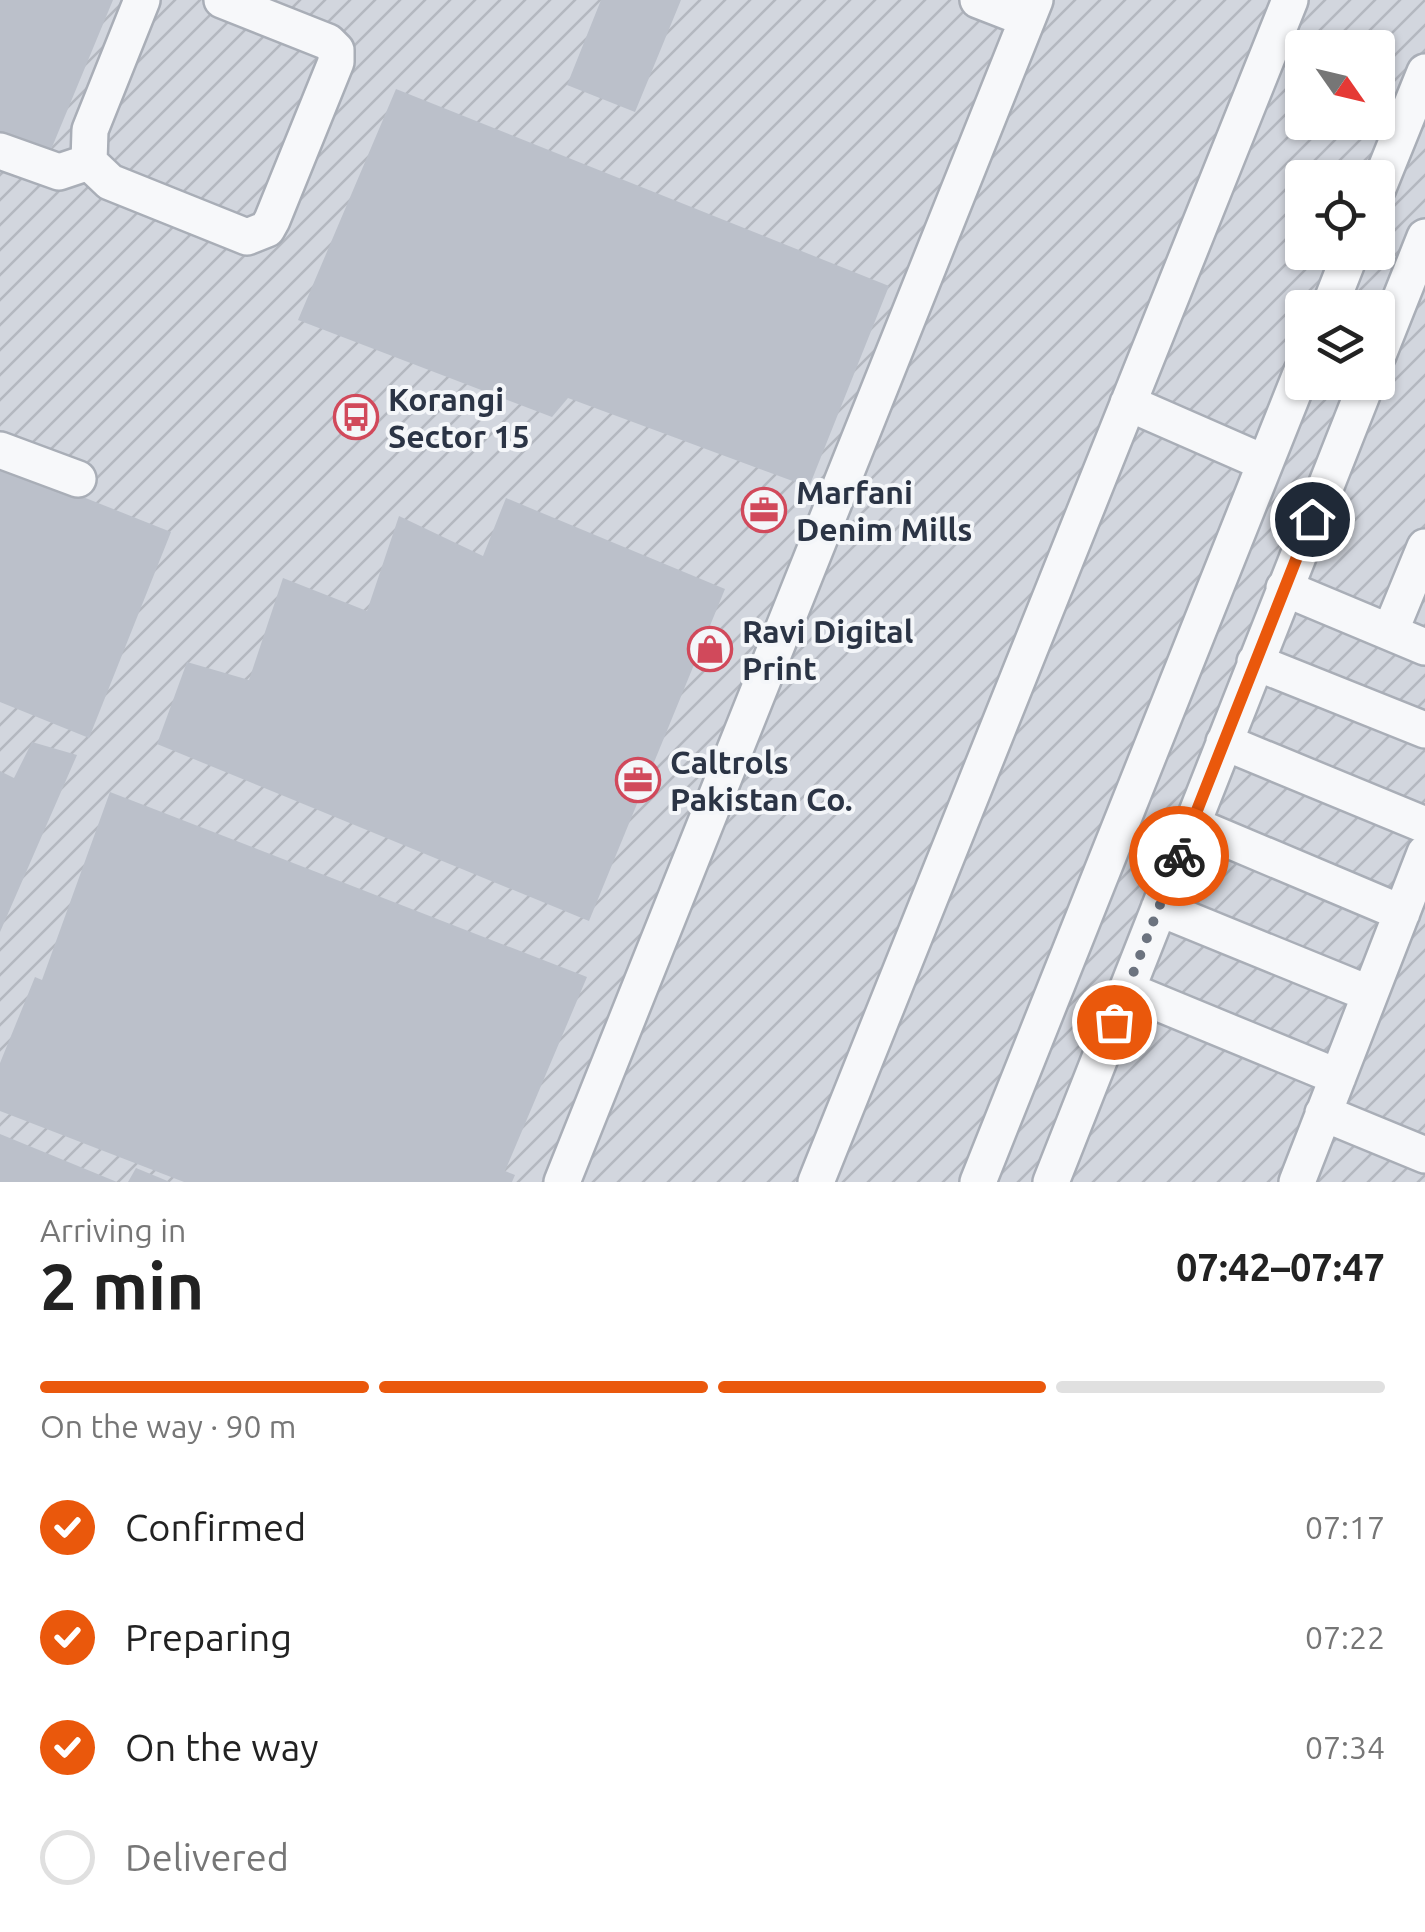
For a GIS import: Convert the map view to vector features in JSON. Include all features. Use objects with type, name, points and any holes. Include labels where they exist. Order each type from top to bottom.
[{"type":"street","points":[[142,0],[90,130],[89,162],[110,182],[248,237],[266,229],[336,62],[336,50],[222,0]]},
{"type":"street","points":[[562,1182],[1031,10],[978,0]]},
{"type":"street","points":[[816,1182],[1290,0]]},
{"type":"street","points":[[1389,160],[1425,72]]},
{"type":"street","points":[[0,150],[60,172],[89,162]]},
{"type":"street","points":[[1395,312],[1425,237]]},
{"type":"street","points":[[978,1182],[1291,400]]},
{"type":"street","points":[[1051,1182],[1359,400]]},
{"type":"street","points":[[1128,403],[1265,463]]},
{"type":"street","points":[[0,450],[78,478]]},
{"type":"street","points":[[1390,632],[1425,547]]},
{"type":"street","points":[[1284,588],[1425,646]]},
{"type":"street","points":[[1255,662],[1425,730]]},
{"type":"street","points":[[1224,742],[1425,825]]},
{"type":"street","points":[[1191,824],[1412,905]]},
{"type":"street","points":[[1297,1182],[1370,994],[1412,905],[1425,853]]},
{"type":"street","points":[[1159,908],[1370,994]]},
{"type":"street","points":[[1126,990],[1338,1077]]},
{"type":"street","points":[[1323,1114],[1425,1154]]},
{"type":"shaded area","name":"Korangi Sector 15","points":[[0,0],[1425,0],[1425,1182],[0,1182]]},
{"type":"building","points":[[0,0],[113,0],[43,169],[0,151]]},
{"type":"building","points":[[601,0],[681,0],[635,112],[567,85]]},
{"type":"building","points":[[396,89],[889,286],[809,487],[568,398],[552,417],[298,320]]},
{"type":"building","points":[[0,464],[171,532],[89,738],[0,702]]},
{"type":"building","points":[[506,498],[725,589],[589,921],[157,744],[187,662],[249,680],[283,578],[367,611],[399,516],[483,556]]},
{"type":"building","points":[[32,742],[77,755],[0,932],[0,771],[14,778]]},
{"type":"building","points":[[110,792],[587,977],[505,1171],[515,1175],[512,1182],[184,1182],[0,1111],[0,1063],[35,977],[42,980]]},
{"type":"building","points":[[0,1134],[117,1182],[0,1182]]},
{"type":"building","points":[[136,1168],[170,1182],[128,1182]]},
{"type":"way so far","points":[[1114,1022],[1179,856]]},
{"type":"place","name":"Korangi Sector 15","points":[[356,417]]},
{"type":"place","name":"Marfani Denim Mills","points":[[764,510]]},
{"type":"place","name":"Ravi Digital Print","points":[[710,649]]},
{"type":"place","name":"Caltrols Pakistan Co.","points":[[638,780]]},
{"type":"route","points":[[1179,856],[1312,519]]}]
